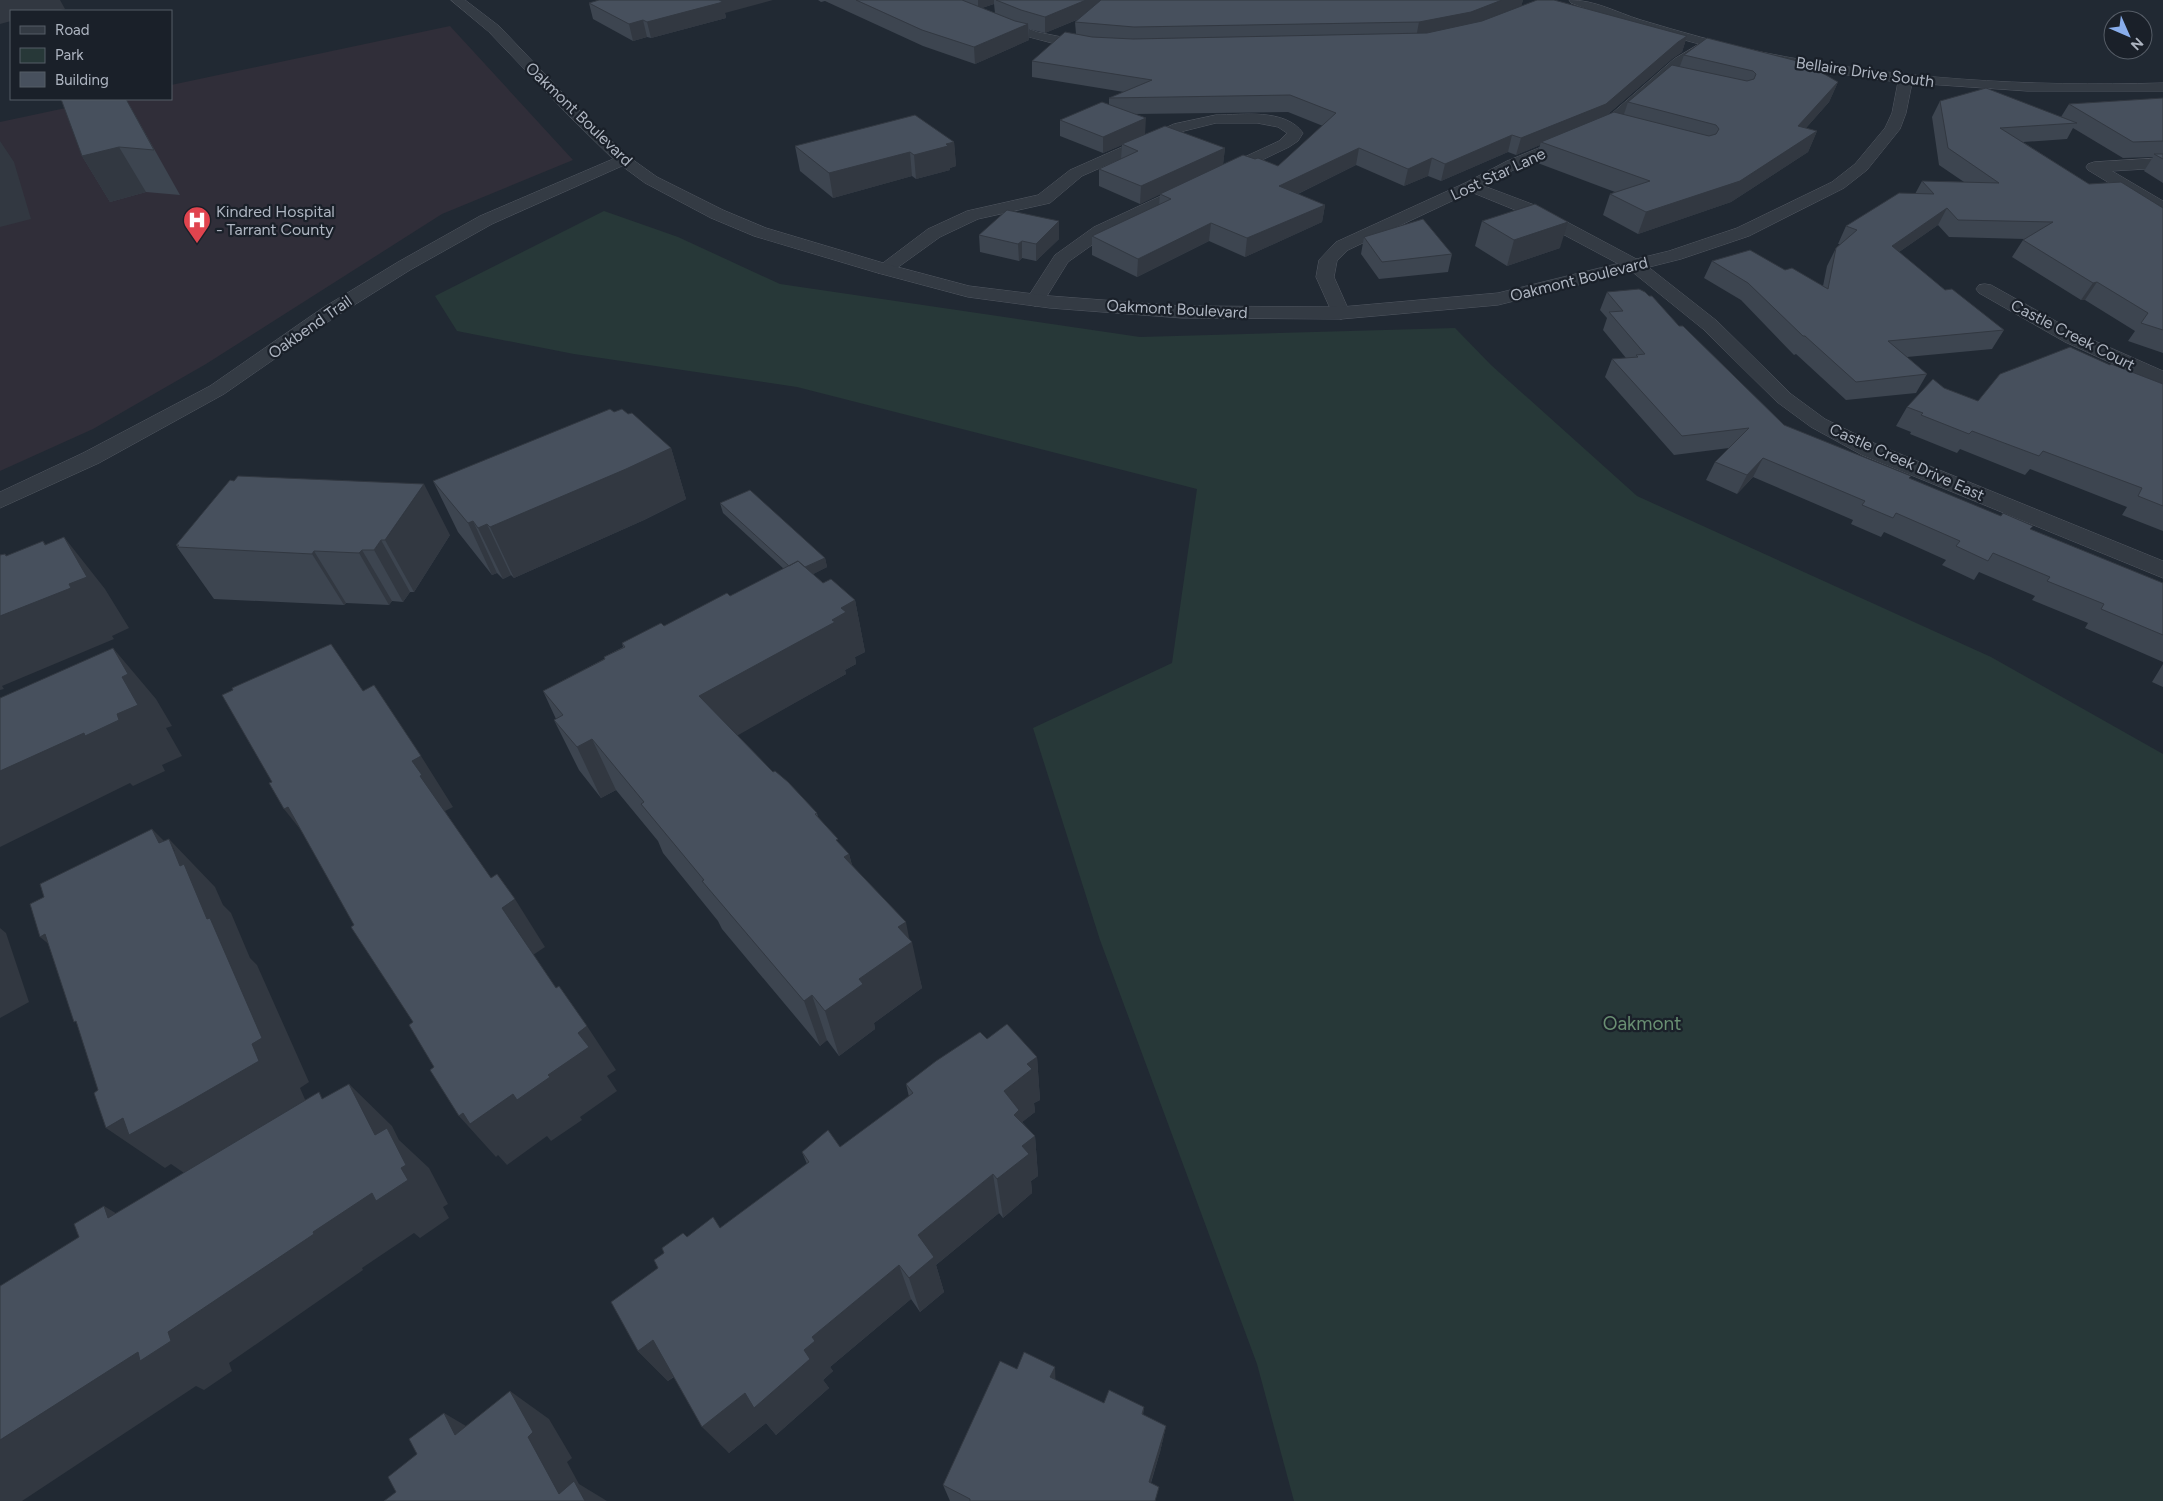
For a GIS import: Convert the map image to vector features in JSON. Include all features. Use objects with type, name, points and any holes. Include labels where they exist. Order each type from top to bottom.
[{"type":"street","name":"Oakmont Boulevard","points":[[457,0],[494,29],[575,114],[623,160],[651,180],[685,199],[760,232],[884,269],[968,291],[1035,300],[1182,312],[1341,313],[1498,299],[1636,266],[1743,232],[1807,202],[1838,185],[1861,168],[1906,109],[1906,80]]},
{"type":"street","points":[[941,0],[1007,28],[1037,37],[1106,48]]},
{"type":"street","name":"Bellaire Drive South","points":[[1575,0],[1655,30],[1706,44],[1820,68],[1906,80],[2009,86],[2163,87]]},
{"type":"street","points":[[976,15],[993,10]]},
{"type":"street","name":"Lost Star Lane","points":[[1341,313],[1325,277],[1328,260],[1342,246],[1472,186],[1513,164],[1607,125],[1680,62],[1706,44]]},
{"type":"street","points":[[1663,77],[1682,81]]},
{"type":"street","points":[[1935,94],[2009,86]]},
{"type":"street","points":[[884,269],[934,233],[974,215],[1044,199],[1076,173],[1185,125],[1216,119],[1257,119],[1282,124],[1291,128],[1295,133],[1293,138],[1284,144],[1100,231],[1081,243],[1061,258],[1035,300]]},
{"type":"street","points":[[1607,125],[1626,129]]},
{"type":"street","name":"Oakbend Trail","points":[[0,501],[91,458],[217,390],[336,308],[404,266],[462,234],[538,197],[623,160]]},
{"type":"street","points":[[2163,162],[2094,166],[2163,208]]},
{"type":"street","name":"Castle Creek Drive East","points":[[1472,186],[1531,210],[1636,266],[1710,325],[1784,398],[1818,423],[1870,450],[2163,570]]},
{"type":"street","name":"Castle Creek Court","points":[[1985,288],[2021,311],[2119,360],[2163,378]]},
{"type":"shaded area","name":"Kindred Hospital - Tarrant County","points":[[450,26],[573,160],[442,214],[206,364],[93,429],[0,471],[0,122],[103,100],[172,100],[172,85]]},
{"type":"green space","name":"Oakmont","points":[[604,211],[678,237],[780,284],[1140,337],[1455,328],[1491,365],[1637,496],[1991,657],[2163,754],[2163,1501],[1294,1501],[1257,1364],[1100,940],[1033,728],[1172,663],[1197,489],[797,387],[574,354],[457,331],[435,296]]},
{"type":"building","points":[[599,0],[719,0],[723,2],[647,22],[643,20],[629,24],[589,3]]},
{"type":"building","points":[[856,0],[962,0],[1015,21],[1028,24],[974,47],[922,30]]},
{"type":"building","points":[[996,0],[1086,0],[1045,17]]},
{"type":"building","points":[[1101,0],[1502,0],[1471,12],[1419,22],[1134,27],[1075,22]]},
{"type":"building","points":[[1537,0],[1554,0],[1687,36],[1606,104],[1521,138],[1512,135],[1445,164],[1432,158],[1408,169],[1359,148],[1279,186],[1325,205],[1247,238],[1211,223],[1138,259],[1092,236],[1171,199],[1160,194],[1243,155],[1255,159],[1258,158],[1278,166],[1336,113],[1290,95],[1109,98],[1152,80],[1032,61],[1065,32],[1092,37],[1133,39],[1427,33],[1482,21]]},
{"type":"building","points":[[1707,38],[1805,63],[1838,82],[1798,126],[1817,131],[1740,181],[1646,212],[1610,194],[1650,181],[1541,142],[1614,112],[1709,136],[1716,134],[1719,129],[1716,125],[1628,102],[1672,65],[1747,81],[1754,79],[1756,74],[1753,71],[1684,55]]},
{"type":"building","points":[[1986,88],[2077,123],[2000,128],[2089,184],[2121,182],[2163,208],[2163,330],[2141,323],[2148,313],[2097,282],[2093,283],[2023,240],[2053,222],[1958,220],[1947,208],[1892,246],[1945,290],[1952,289],[2004,330],[1888,341],[1927,374],[1856,382],[1803,336],[1748,283],[1712,261],[1750,250],[1785,270],[1792,268],[1828,289],[1836,248],[1857,230],[1846,226],[1899,193],[1934,194],[1922,181],[1999,183],[1948,148],[1940,101]]},
{"type":"building","points":[[2163,98],[2163,141],[2133,142],[2069,104]]},
{"type":"building","points":[[61,100],[127,100],[154,150],[119,147],[82,156]]},
{"type":"building","points":[[1102,102],[1146,118],[1103,137],[1060,120]]},
{"type":"building","points":[[915,115],[954,142],[946,144],[948,146],[914,155],[910,152],[829,173],[795,146]]},
{"type":"building","points":[[1165,126],[1225,148],[1141,186],[1099,169],[1138,151],[1122,144]]},
{"type":"building","points":[[2154,154],[2163,154],[2163,159]]},
{"type":"building","points":[[1535,204],[1568,222],[1514,240],[1482,221]]},
{"type":"building","points":[[1007,210],[1059,221],[1036,244],[1022,241],[1018,244],[979,235]]},
{"type":"building","points":[[1423,219],[1452,254],[1382,262],[1364,237]]},
{"type":"building","points":[[1639,289],[1652,296],[1679,326],[1683,326],[1784,425],[1911,476],[1909,478],[2001,516],[2003,513],[2033,526],[2030,529],[2163,583],[2163,635],[2101,609],[2104,604],[2047,581],[2050,577],[1993,553],[1988,561],[1956,546],[1960,541],[1896,513],[1893,518],[1862,505],[1865,501],[1763,458],[1747,475],[1715,462],[1749,428],[1682,436],[1612,359],[1638,357],[1636,355],[1645,354],[1609,312],[1623,311],[1607,292]]},
{"type":"building","points":[[2070,347],[2110,365],[2163,384],[2163,506],[2138,496],[2142,488],[2043,451],[2039,456],[1972,431],[1969,434],[1921,415],[1923,413],[1907,407],[1933,379],[1944,388],[1978,401],[2000,374]]},
{"type":"building","points":[[610,409],[614,412],[622,409],[628,414],[632,413],[671,448],[490,527],[487,524],[478,528],[473,521],[468,523],[433,481]]},
{"type":"building","points":[[238,476],[424,484],[385,540],[381,540],[374,550],[362,550],[359,553],[314,551],[312,554],[177,547],[179,545],[176,545],[230,480],[234,481]]},
{"type":"building","points":[[750,490],[825,558],[805,567],[798,561],[789,566],[720,503]]},
{"type":"building","points":[[64,537],[87,577],[69,584],[71,588],[0,616],[0,555],[5,554],[6,556],[43,541],[45,545]]},
{"type":"building","points":[[798,561],[823,583],[831,579],[855,600],[841,608],[846,612],[832,620],[835,622],[699,696],[773,772],[775,771],[788,782],[817,813],[815,814],[849,854],[844,857],[906,922],[898,927],[912,942],[859,979],[863,984],[825,1011],[812,995],[804,1001],[702,881],[704,880],[641,804],[644,802],[592,739],[577,747],[554,720],[563,715],[543,691],[605,659],[604,657],[625,647],[622,643],[661,623],[664,626],[727,593],[730,596]]},
{"type":"building","points":[[331,644],[363,691],[374,685],[421,756],[412,761],[422,775],[420,776],[491,878],[497,874],[515,899],[502,908],[556,988],[559,986],[587,1026],[578,1033],[589,1047],[548,1075],[550,1077],[517,1100],[513,1094],[470,1124],[463,1113],[459,1116],[430,1070],[434,1067],[409,1025],[413,1022],[351,927],[354,925],[288,807],[284,809],[269,783],[272,782],[222,695],[233,690],[232,688]]},
{"type":"building","points":[[113,648],[128,674],[122,677],[138,705],[117,714],[119,720],[85,736],[84,733],[0,771],[0,698]]},
{"type":"building","points":[[152,829],[159,843],[169,839],[180,866],[184,864],[207,919],[210,918],[262,1038],[252,1044],[259,1061],[129,1135],[123,1118],[106,1128],[94,1093],[98,1090],[76,1021],[74,1022],[45,934],[40,937],[30,904],[44,897],[40,884]]},
{"type":"building","points":[[1007,1024],[1037,1057],[1027,1064],[1032,1069],[1004,1091],[1019,1110],[1014,1115],[1035,1136],[1022,1146],[1029,1154],[997,1179],[993,1174],[918,1235],[934,1257],[909,1278],[899,1265],[812,1337],[815,1341],[804,1350],[810,1359],[754,1408],[745,1393],[702,1427],[653,1340],[638,1351],[611,1302],[658,1268],[654,1260],[664,1253],[662,1248],[683,1233],[687,1237],[713,1217],[720,1228],[809,1162],[802,1152],[828,1130],[840,1147],[913,1093],[906,1084],[936,1061],[980,1032],[987,1039]]},
{"type":"building","points":[[349,1084],[375,1135],[387,1128],[406,1165],[401,1168],[408,1180],[376,1201],[372,1193],[313,1232],[314,1234],[168,1332],[171,1341],[140,1361],[138,1352],[0,1440],[0,1286],[79,1237],[74,1224],[104,1206],[108,1218],[319,1092],[322,1099]]},
{"type":"building","points":[[1024,1352],[1055,1367],[1050,1377],[1104,1403],[1109,1390],[1144,1407],[1142,1414],[1166,1426],[1149,1482],[1159,1487],[1155,1501],[970,1501],[970,1499],[943,1485],[1000,1361],[1017,1369]]},
{"type":"building","points":[[510,1391],[533,1432],[528,1437],[559,1494],[574,1481],[585,1501],[384,1501],[396,1492],[388,1477],[417,1454],[409,1439],[444,1413],[455,1435]]},
{"type":"place","name":"Kindred Hospital - Tarrant County","points":[[197,244]]}]
